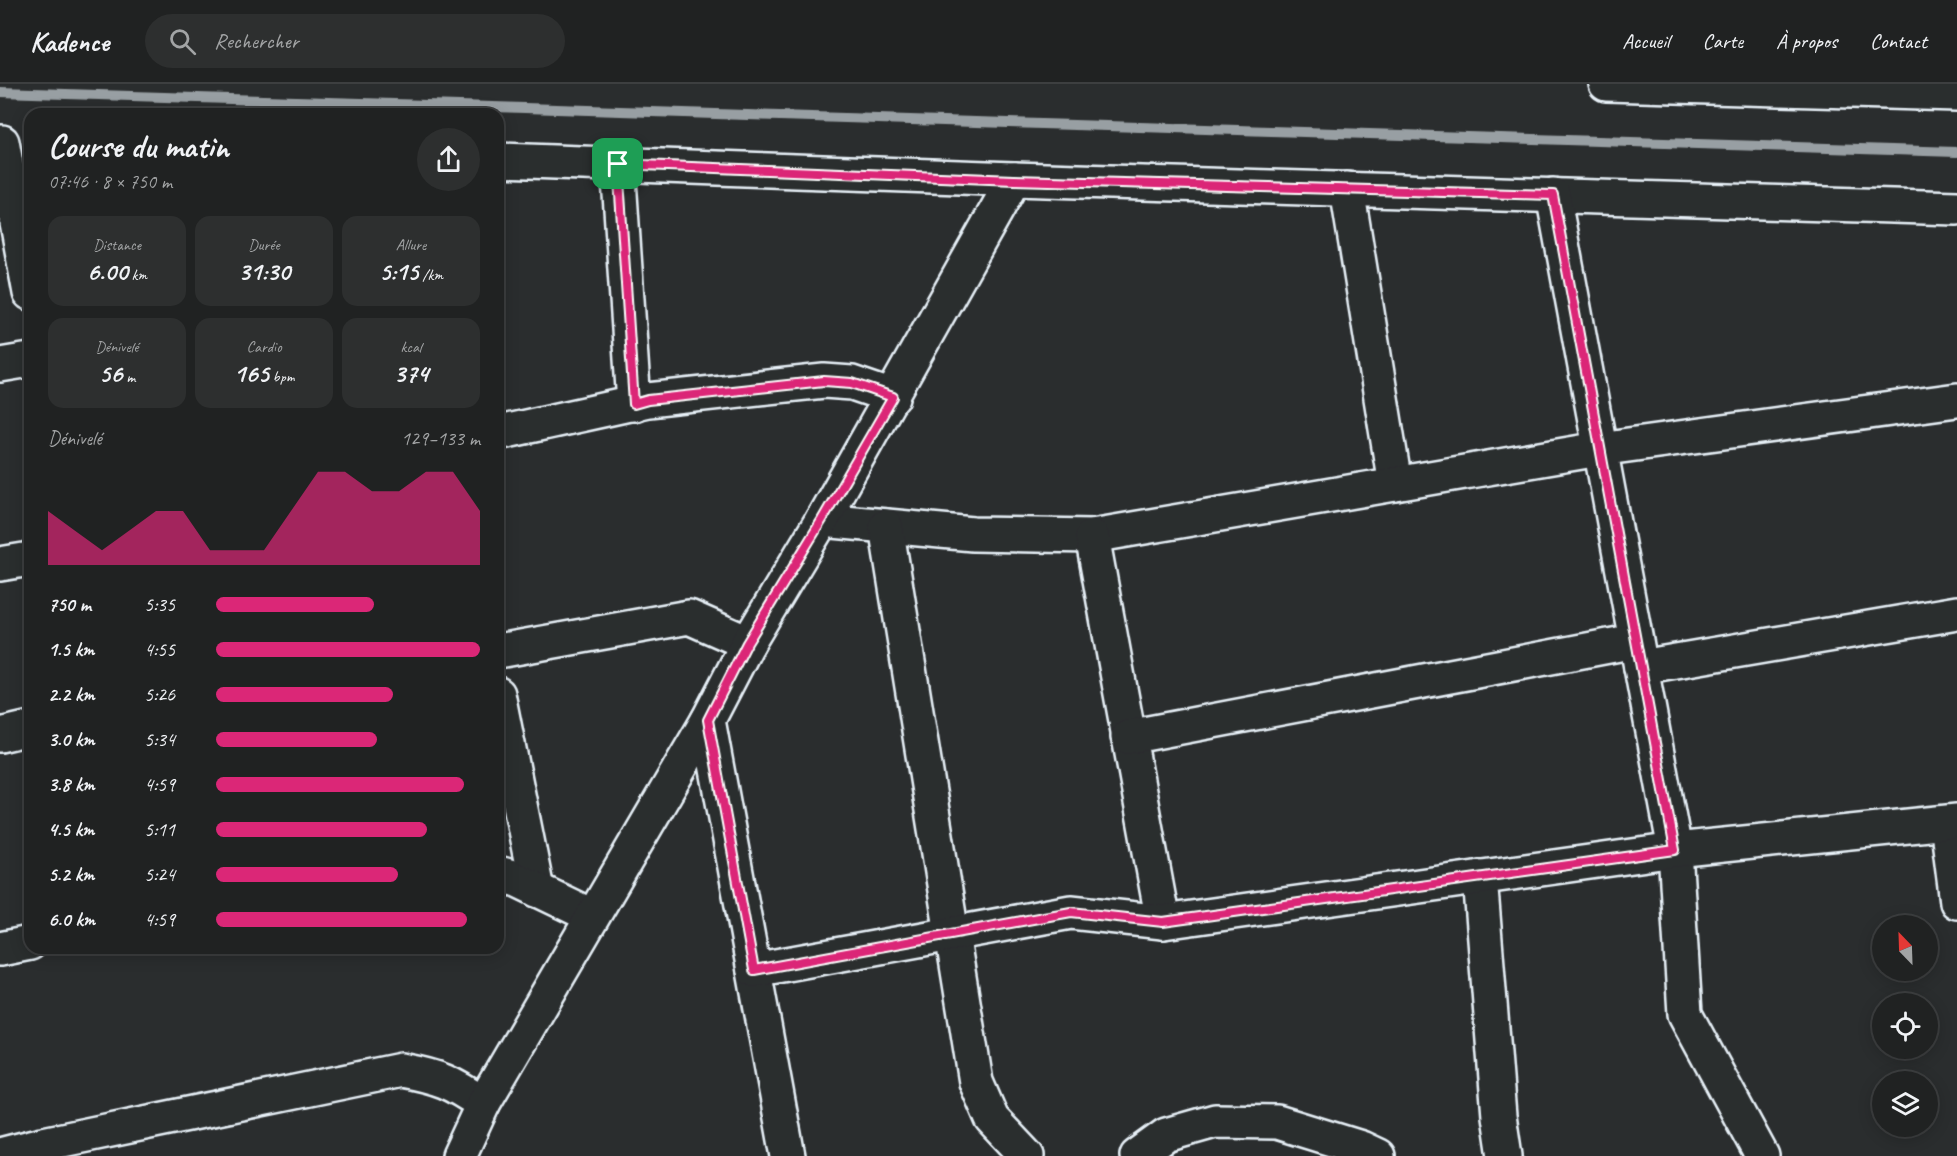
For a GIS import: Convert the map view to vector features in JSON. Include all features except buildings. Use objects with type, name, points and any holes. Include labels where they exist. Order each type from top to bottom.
[{"type":"main road","points":[[1606,84],[1957,94]]},
{"type":"main road","points":[[11,142],[24,245]]},
{"type":"main road","points":[[504,160],[1014,180],[1957,208]]},
{"type":"main road","points":[[618,164],[634,404]]},
{"type":"main road","points":[[459,1156],[483,1104],[708,720],[747,643],[893,397],[1014,180]]},
{"type":"main road","points":[[1347,189],[1395,484]]},
{"type":"main road","points":[[1553,195],[1675,850],[1685,1014],[1762,1156]]},
{"type":"main road","points":[[0,365],[24,361]]},
{"type":"main road","points":[[504,432],[648,400],[824,381],[852,383],[893,397]]},
{"type":"main road","points":[[822,520],[973,534],[1092,536],[1599,449],[1957,400]]},
{"type":"main road","points":[[886,526],[976,1082],[992,1119],[1028,1156]]},
{"type":"main road","points":[[1092,536],[1163,922]]},
{"type":"main road","points":[[0,564],[24,560]]},
{"type":"main road","points":[[1128,737],[1638,654],[1957,613]]},
{"type":"main road","points":[[504,650],[689,617],[747,643]]},
{"type":"main road","points":[[708,720],[788,1156]]},
{"type":"main road","points":[[504,724],[537,890]]},
{"type":"main road","points":[[0,735],[24,729]]},
{"type":"main road","points":[[754,970],[1071,912],[1163,922],[1675,850],[1952,822],[1957,902]]},
{"type":"main road","points":[[504,875],[592,916]]},
{"type":"main road","points":[[1480,877],[1499,1116],[1505,1156]]},
{"type":"main road","points":[[0,949],[24,944]]},
{"type":"main road","points":[[1,1148],[113,1129],[401,1070],[435,1076],[456,1085],[483,1104]]},
{"type":"main road","points":[[1137,1156],[1166,1135],[1215,1121],[1277,1122],[1360,1148],[1378,1156]]},
{"type":"waterway","points":[[0,92],[1957,152]]},
{"type":"route","points":[[618,164],[1014,180],[1553,195],[1675,850],[1163,922],[1071,912],[754,970],[708,720],[747,643],[893,397],[852,383],[824,381],[648,400],[634,404],[618,164]]}]
